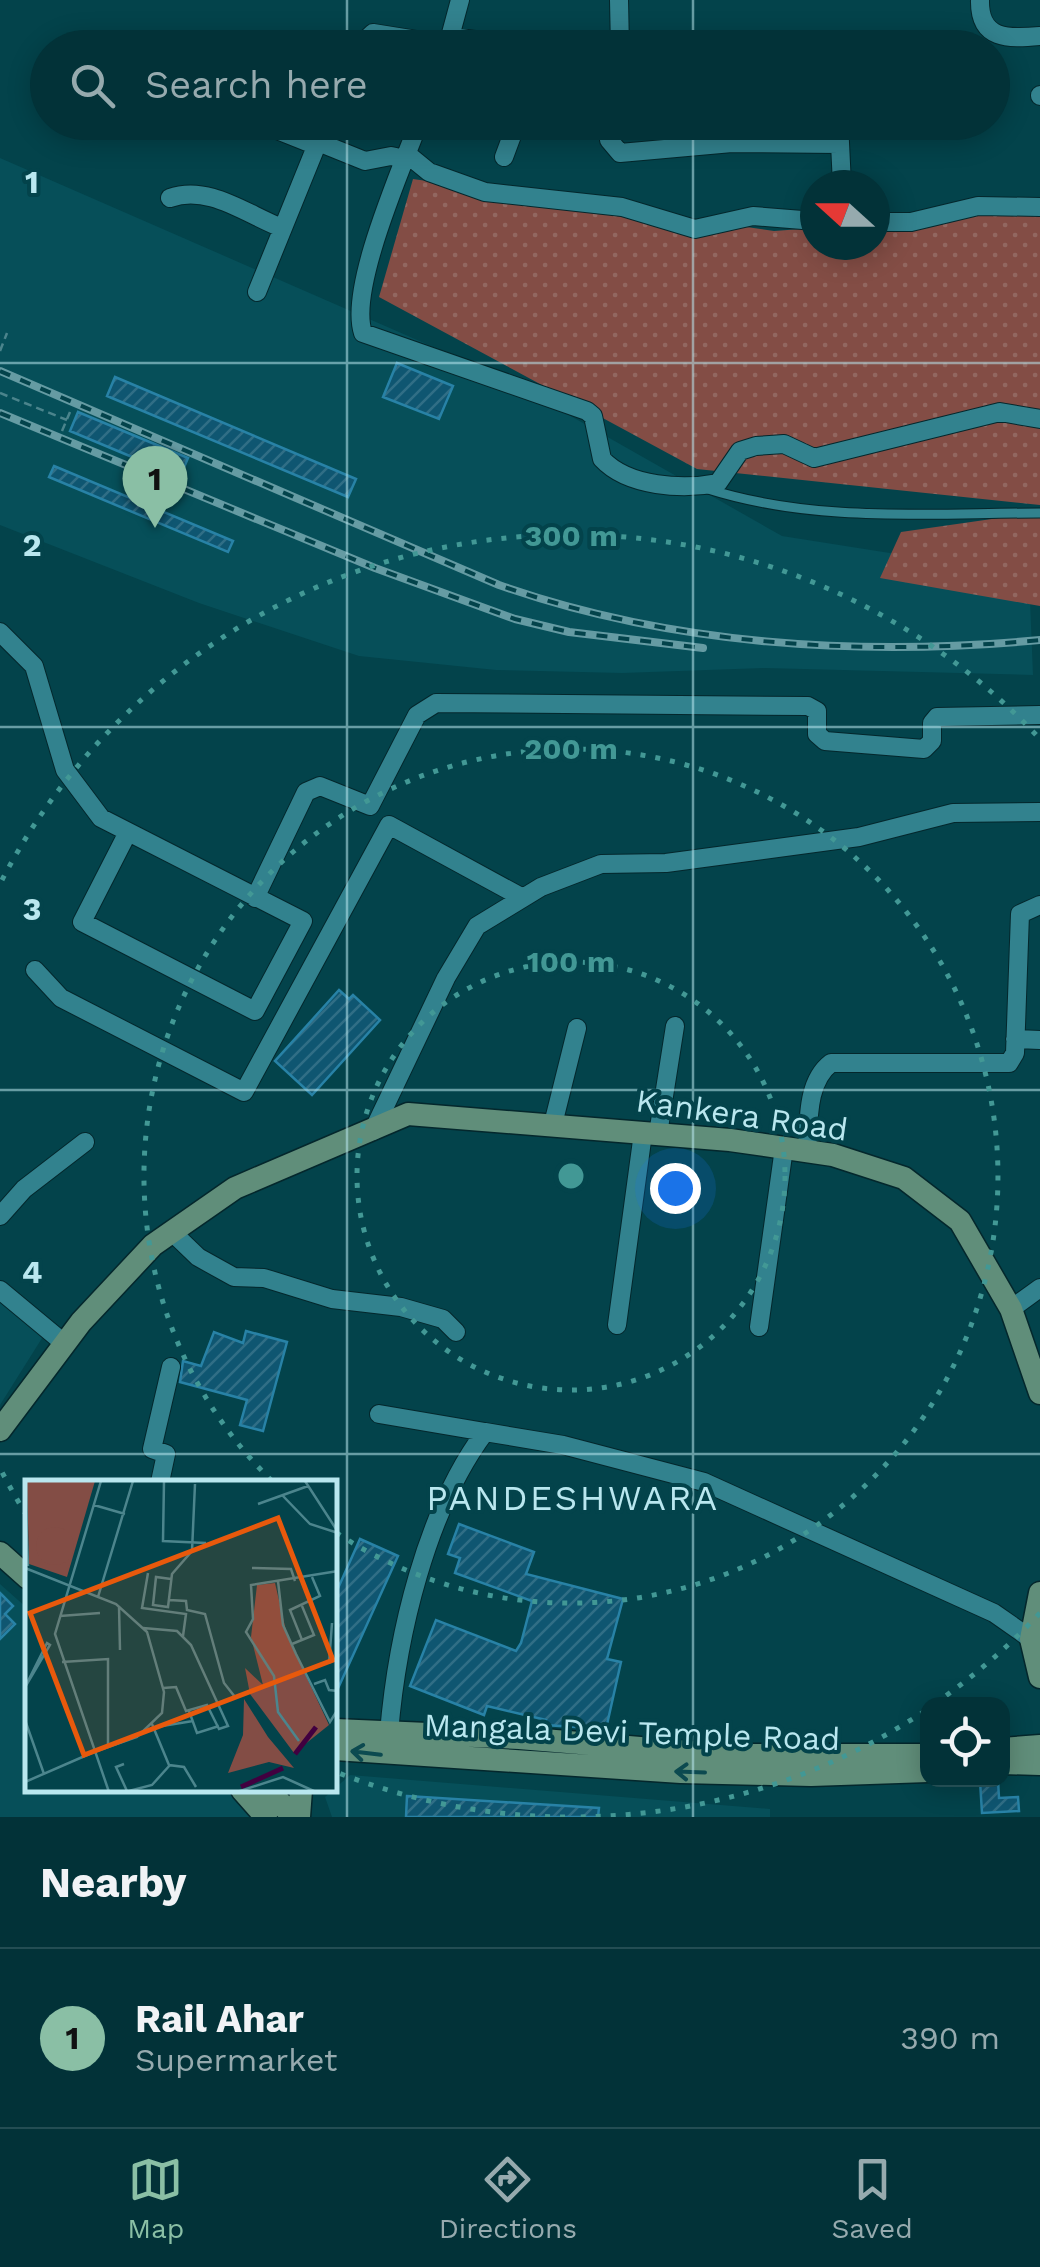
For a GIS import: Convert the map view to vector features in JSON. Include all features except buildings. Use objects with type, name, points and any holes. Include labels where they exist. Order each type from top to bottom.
[{"type":"street","points":[[452,30],[460,0]]},
{"type":"street","points":[[619,0],[620,30]]},
{"type":"street","points":[[980,0],[982,24],[988,30]]},
{"type":"street","points":[[1010,38],[1040,36]]},
{"type":"street","points":[[307,140],[365,161],[406,157],[429,172],[485,192],[622,206],[696,229],[752,216],[800,220]]},
{"type":"street","points":[[257,292],[319,140]]},
{"type":"street","points":[[412,140],[375,242],[361,312],[360,325],[367,338],[586,411],[594,424],[597,448],[609,466],[641,481],[701,486],[718,483],[740,451],[756,446],[784,444],[814,458],[1000,412],[1040,418]]},
{"type":"street","points":[[504,156],[510,140]]},
{"type":"street","points":[[609,140],[620,153],[732,143],[840,144]]},
{"type":"street","points":[[840,140],[841,170]]},
{"type":"street","points":[[170,198],[190,190],[205,194],[282,228]]},
{"type":"street","points":[[890,222],[911,222],[978,206],[1040,207]]},
{"type":"street","points":[[0,632],[34,666],[65,770],[101,818],[303,922],[255,1012],[82,922],[127,834]]},
{"type":"street","points":[[255,898],[306,792],[320,786],[370,806],[417,715],[436,703],[808,706],[817,712],[817,734],[825,741],[924,748],[932,740],[932,723],[937,718],[1040,716]]},
{"type":"street","points":[[372,1131],[446,978],[477,926],[523,898],[601,864],[666,863],[858,837],[952,814],[1040,812]]},
{"type":"street","points":[[36,970],[61,998],[244,1092],[389,824],[523,898]]},
{"type":"street","points":[[759,1326],[795,1149],[821,1070],[831,1063],[1010,1063],[1015,1039],[1020,914],[1040,905]]},
{"type":"street","points":[[617,1325],[650,1134],[675,1026]]},
{"type":"street","points":[[554,1124],[577,1028]]},
{"type":"street","points":[[1015,1039],[1040,1040]]},
{"type":"street","name":"Kankera Road","points":[[0,1430],[65,1344],[153,1245],[236,1188],[408,1114],[554,1124],[795,1149],[904,1178],[960,1222],[1011,1309],[1040,1393]]},
{"type":"street","points":[[0,1216],[24,1190],[85,1142]]},
{"type":"street","points":[[172,1232],[198,1257],[234,1277],[264,1278],[332,1300],[401,1307],[443,1319],[456,1332]]},
{"type":"street","points":[[1011,1309],[1039,1284]]},
{"type":"street","points":[[0,1290],[65,1344]]},
{"type":"street","points":[[160,1480],[166,1454],[152,1449],[171,1368]]},
{"type":"street","points":[[378,1414],[563,1446],[704,1482],[994,1613],[1031,1640]]},
{"type":"street","points":[[389,1733],[400,1638],[444,1505],[466,1458],[485,1432]]},
{"type":"street","points":[[0,1552],[25,1575]]},
{"type":"street","points":[[0,1573],[25,1594]]},
{"type":"street","points":[[1040,1593],[1031,1640],[1040,1677]]},
{"type":"street","name":"Mangala Devi Temple Road","points":[[338,1730],[726,1754],[920,1756]]},
{"type":"street","points":[[1010,1748],[1040,1746]]},
{"type":"street","name":"Mangala Devi Temple Road","points":[[338,1749],[681,1772],[810,1775],[920,1771]]},
{"type":"street","points":[[1010,1764],[1040,1764]]},
{"type":"street","points":[[244,1792],[266,1817]]},
{"type":"street","points":[[271,1792],[296,1817]]},
{"type":"street","points":[[296,1817],[300,1792]]},
{"type":"lane","points":[[701,486],[756,504],[813,512],[1040,513]]},
{"type":"path","points":[[0,351],[8,334]]},
{"type":"path","points":[[0,393],[67,420]]},
{"type":"path","points":[[62,431],[70,412]]},
{"type":"shaded area","points":[[0,158],[502,377],[782,536],[1029,575],[1033,675],[764,668],[622,673],[496,670],[359,656],[199,603],[0,525]]},
{"type":"shaded area","points":[[413,179],[774,231],[800,229],[800,260],[890,260],[890,222],[1040,211],[1040,505],[697,469],[379,297]]},
{"type":"shaded area","points":[[1040,512],[1040,606],[880,578],[901,532]]},
{"type":"shaded area","points":[[0,1301],[44,1335],[0,1405]]},
{"type":"shaded area","points":[[0,1584],[25,1606],[25,1792],[241,1792],[268,1817],[0,1817]]},
{"type":"shaded area","points":[[350,1775],[770,1809],[770,1817],[332,1817],[325,1797],[338,1792],[338,1786]]},
{"type":"railway","points":[[0,371],[499,585],[564,605],[630,621],[766,641],[904,647],[1040,640]]},
{"type":"railway","points":[[0,413],[375,568],[515,619],[569,632],[703,648]]},
{"type":"place","name":"Rail Ahar","points":[[155,528]]},
{"type":"district","name":"PANDESHWARA","points":[[573,1498]]}]
